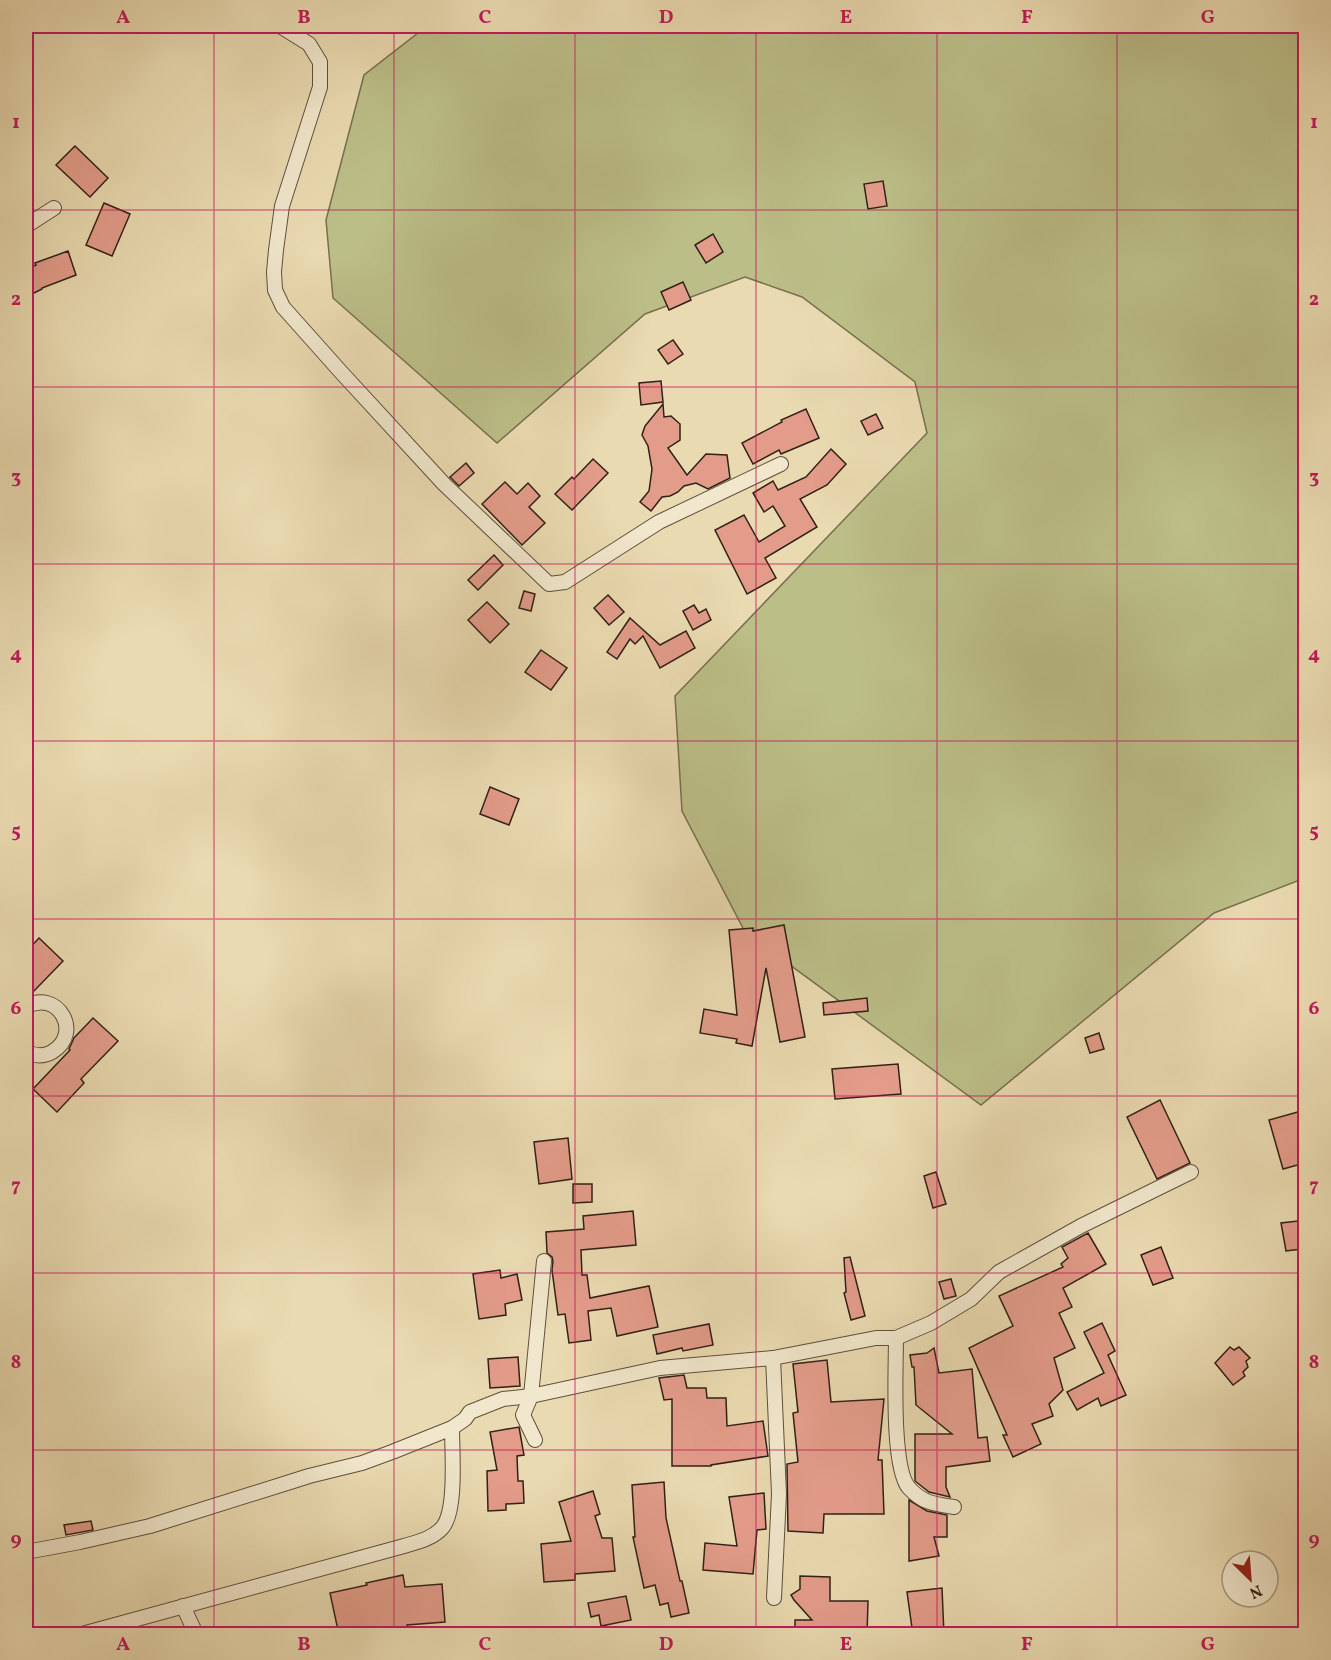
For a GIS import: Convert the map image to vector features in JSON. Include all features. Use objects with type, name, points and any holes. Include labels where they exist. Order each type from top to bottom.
[{"type":"street","points":[[280,26],[309,44],[320,62],[320,87],[282,206],[274,272],[275,290],[283,307],[444,484],[549,584],[565,582],[659,522],[781,464]]},
{"type":"street","points":[[26,226],[54,208]]},
{"type":"street","points":[[26,1007],[33,1003],[46,1003],[59,1009],[66,1021],[66,1035],[60,1047],[48,1055],[34,1055],[26,1051]]},
{"type":"street","points":[[26,1552],[150,1526],[309,1476],[362,1463],[452,1428],[482,1406],[503,1399],[660,1368],[773,1358],[876,1338],[896,1338],[931,1323],[971,1299],[999,1272],[1009,1266],[1082,1226],[1191,1172]]},
{"type":"street","points":[[536,1440],[523,1416],[531,1395],[544,1261]]},
{"type":"street","points":[[896,1338],[896,1436],[903,1475],[908,1487],[927,1502],[954,1508]]},
{"type":"street","points":[[773,1358],[779,1494],[774,1598]]},
{"type":"street","points":[[82,1635],[430,1538],[443,1528],[450,1513],[452,1428]]},
{"type":"street","points":[[183,1606],[195,1635]]},
{"type":"green space","points":[[427,26],[1305,26],[1305,878],[1214,913],[981,1105],[745,932],[682,811],[675,696],[927,433],[915,382],[802,297],[745,277],[645,314],[497,443],[333,298],[326,220],[364,75]]},
{"type":"building","points":[[75,146],[108,178],[90,197],[56,165]]},
{"type":"building","points":[[883,181],[887,206],[868,209],[864,184]]},
{"type":"building","points":[[104,203],[130,214],[112,256],[86,245]]},
{"type":"building","points":[[713,234],[723,252],[706,263],[695,245]]},
{"type":"building","points":[[68,251],[76,275],[26,297],[26,269],[36,265],[35,263]]},
{"type":"building","points":[[683,282],[691,300],[669,310],[661,292]]},
{"type":"building","points":[[673,340],[683,354],[668,364],[658,350]]},
{"type":"building","points":[[661,381],[663,402],[641,405],[639,383]]},
{"type":"building","points":[[663,404],[664,417],[671,416],[680,424],[680,440],[668,448],[687,475],[706,454],[727,455],[730,478],[708,489],[696,483],[684,486],[670,496],[662,497],[651,511],[640,502],[649,491],[652,469],[648,446],[642,435],[645,426]]},
{"type":"building","points":[[806,409],[819,438],[781,454],[779,450],[753,464],[742,443],[782,422],[781,420]]},
{"type":"building","points":[[876,414],[883,428],[868,435],[861,421]]},
{"type":"building","points":[[831,449],[846,464],[827,485],[800,499],[817,527],[765,558],[776,578],[747,594],[715,530],[744,515],[759,542],[785,526],[773,506],[764,512],[753,493],[773,481],[778,490],[806,477]]},
{"type":"building","points":[[593,459],[608,473],[572,510],[555,494],[572,477],[574,479]]},
{"type":"building","points":[[466,463],[474,473],[459,486],[450,477]]},
{"type":"building","points":[[505,482],[517,494],[528,483],[540,496],[529,507],[545,523],[522,545],[482,504]]},
{"type":"building","points":[[494,555],[503,565],[478,590],[468,580]]},
{"type":"building","points":[[524,591],[535,594],[531,611],[519,608]]},
{"type":"building","points":[[608,595],[624,612],[609,625],[594,608]]},
{"type":"building","points":[[487,602],[509,624],[490,643],[468,620]]},
{"type":"building","points":[[694,605],[699,613],[706,609],[711,620],[693,630],[683,611]]},
{"type":"building","points":[[630,618],[660,645],[686,631],[695,648],[660,668],[643,636],[635,644],[630,639],[617,659],[607,652]]},
{"type":"building","points":[[541,650],[567,668],[551,690],[525,672]]},
{"type":"building","points":[[490,787],[519,799],[509,825],[480,814]]},
{"type":"building","points":[[784,925],[805,1037],[780,1042],[766,968],[752,1046],[736,1043],[737,1039],[700,1033],[704,1009],[737,1015],[729,930],[753,928],[753,931]]},
{"type":"building","points":[[39,938],[63,961],[34,991],[26,983],[26,952]]},
{"type":"building","points":[[867,998],[868,1011],[824,1015],[823,1003]]},
{"type":"building","points":[[93,1018],[118,1041],[81,1079],[84,1083],[57,1112],[33,1089],[70,1050],[74,1038]]},
{"type":"building","points":[[1099,1033],[1104,1049],[1090,1053],[1085,1038]]},
{"type":"building","points":[[898,1064],[901,1094],[835,1099],[832,1069]]},
{"type":"building","points":[[1160,1100],[1190,1163],[1157,1179],[1127,1117]]},
{"type":"building","points":[[1305,1110],[1305,1122],[1302,1123],[1305,1136],[1305,1163],[1283,1169],[1269,1120]]},
{"type":"building","points":[[568,1138],[572,1179],[539,1184],[534,1142]]},
{"type":"building","points":[[936,1172],[946,1204],[933,1208],[924,1176]]},
{"type":"building","points":[[573,1184],[592,1184],[592,1202],[573,1203]]},
{"type":"building","points":[[633,1211],[636,1245],[581,1250],[582,1275],[587,1275],[590,1298],[649,1286],[658,1327],[617,1336],[611,1308],[588,1311],[591,1340],[569,1343],[565,1314],[558,1315],[552,1270],[553,1261],[547,1253],[546,1232],[584,1229],[583,1216]]},
{"type":"building","points":[[1298,1221],[1302,1249],[1286,1251],[1281,1223]]},
{"type":"building","points":[[1088,1233],[1106,1264],[1063,1288],[1072,1307],[1059,1313],[1075,1348],[1054,1358],[1063,1390],[1049,1404],[1053,1416],[1032,1424],[1041,1444],[1013,1457],[1003,1435],[1007,1435],[969,1348],[1013,1326],[999,1296],[1063,1267],[1061,1264],[1068,1258],[1062,1247]]},
{"type":"building","points":[[1161,1247],[1173,1278],[1153,1285],[1141,1255]]},
{"type":"building","points":[[850,1257],[865,1316],[851,1320],[844,1293],[846,1292],[844,1258]]},
{"type":"building","points":[[500,1270],[501,1278],[517,1274],[522,1300],[505,1304],[506,1315],[479,1319],[473,1274]]},
{"type":"building","points":[[951,1279],[956,1296],[944,1299],[939,1282]]},
{"type":"building","points":[[1102,1323],[1115,1351],[1108,1355],[1126,1395],[1101,1406],[1098,1398],[1077,1410],[1067,1392],[1104,1373],[1084,1332]]},
{"type":"building","points":[[709,1324],[713,1345],[683,1351],[682,1348],[657,1354],[653,1335]]},
{"type":"building","points":[[1230,1347],[1234,1350],[1239,1347],[1250,1358],[1246,1361],[1248,1367],[1243,1372],[1245,1376],[1233,1385],[1215,1363]]},
{"type":"building","points":[[934,1348],[939,1373],[972,1369],[978,1438],[987,1437],[990,1461],[946,1467],[946,1487],[950,1497],[929,1492],[915,1481],[915,1434],[952,1434],[916,1405],[914,1367],[912,1367],[910,1355],[927,1353]]},
{"type":"building","points":[[518,1357],[520,1386],[490,1388],[488,1359]]},
{"type":"building","points":[[827,1360],[831,1402],[884,1399],[878,1460],[882,1460],[884,1514],[824,1514],[823,1533],[788,1531],[787,1464],[798,1462],[793,1413],[798,1412],[793,1364]]},
{"type":"building","points":[[684,1375],[687,1388],[706,1388],[707,1398],[726,1398],[727,1426],[763,1421],[768,1456],[711,1466],[672,1466],[672,1399],[664,1400],[659,1378]]},
{"type":"building","points":[[519,1427],[524,1455],[517,1456],[518,1481],[523,1481],[524,1503],[506,1504],[506,1510],[488,1511],[487,1471],[497,1470],[490,1432]]},
{"type":"building","points":[[664,1482],[666,1518],[689,1613],[671,1617],[668,1603],[660,1605],[655,1585],[644,1588],[633,1537],[635,1537],[632,1485]]},
{"type":"building","points":[[593,1491],[600,1514],[595,1516],[602,1538],[612,1538],[615,1571],[575,1574],[575,1580],[544,1582],[541,1544],[571,1541],[559,1502]]},
{"type":"building","points":[[764,1493],[766,1529],[757,1530],[753,1574],[703,1570],[705,1543],[737,1546],[729,1497]]},
{"type":"building","points":[[909,1500],[927,1511],[947,1515],[947,1537],[934,1537],[939,1556],[909,1561]]},
{"type":"building","points":[[91,1521],[93,1530],[66,1535],[64,1525]]},
{"type":"building","points":[[403,1575],[405,1587],[442,1584],[445,1622],[407,1625],[408,1632],[403,1633],[404,1635],[339,1635],[330,1593]]},
{"type":"building","points":[[800,1576],[830,1577],[830,1601],[868,1601],[867,1635],[795,1635],[795,1620],[812,1620],[791,1595],[800,1589]]},
{"type":"building","points":[[942,1588],[944,1635],[913,1635],[907,1592]]},
{"type":"building","points":[[626,1596],[631,1620],[601,1626],[599,1615],[591,1617],[588,1603]]}]
